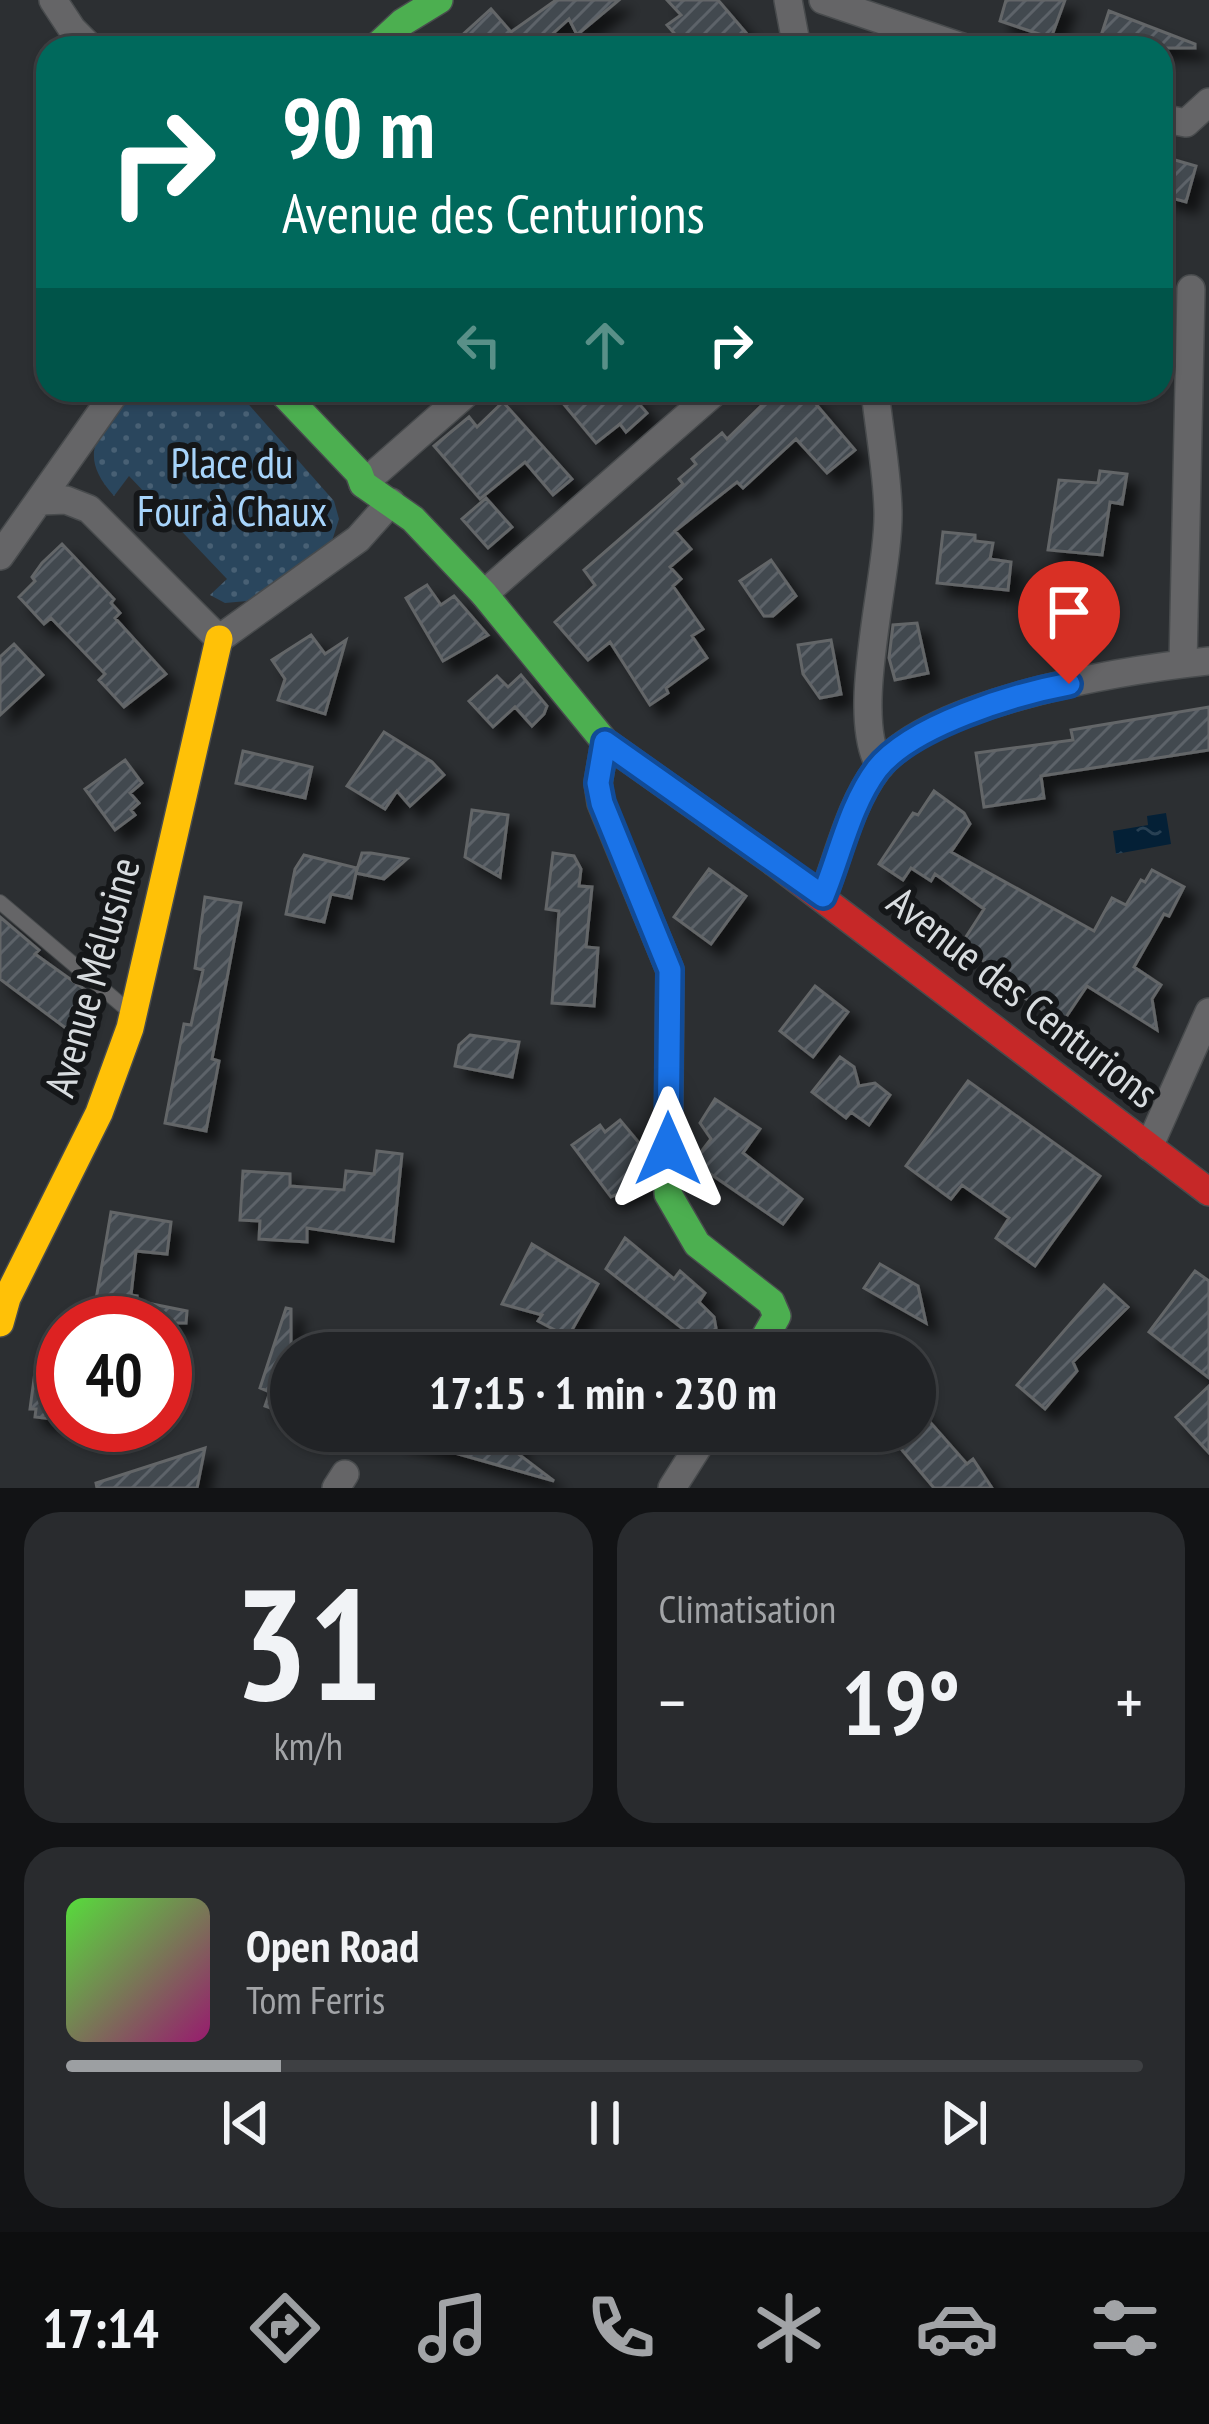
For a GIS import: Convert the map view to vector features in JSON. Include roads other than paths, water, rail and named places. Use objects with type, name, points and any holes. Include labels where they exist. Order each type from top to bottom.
[{"type":"street","points":[[53,0],[79,36]]},
{"type":"street","points":[[76,0],[88,36]]},
{"type":"street","points":[[388,36],[440,0]]},
{"type":"street","points":[[788,0],[795,36]]},
{"type":"street","points":[[823,0],[930,36]]},
{"type":"street","points":[[1173,120],[1186,122],[1209,102]]},
{"type":"street","points":[[823,896],[861,797],[880,766],[918,737],[1031,691],[1196,662],[1191,289]]},
{"type":"street","points":[[0,556],[109,402]]},
{"type":"street","name":"Avenue des Centurions","points":[[265,402],[330,475],[351,487],[363,484]]},
{"type":"street","name":"Avenue des Centurions","points":[[291,402],[359,473],[363,484],[392,502],[484,594],[605,742],[823,896],[1209,1192]]},
{"type":"street","points":[[363,484],[456,402]]},
{"type":"street","points":[[484,594],[703,402]]},
{"type":"street","points":[[876,402],[888,513],[871,662],[868,740],[880,766]]},
{"type":"street","points":[[72,458],[92,492],[89,508]]},
{"type":"street","points":[[41,501],[66,500],[89,508],[219,639],[358,539],[392,502]]},
{"type":"street","name":"Avenue Mélusine","points":[[0,1323],[7,1298],[99,1113],[134,1015],[219,639]]},
{"type":"street","points":[[605,742],[598,783],[602,803],[670,970],[668,1194],[678,1224],[690,1240],[771,1303],[777,1316],[768,1332]]},
{"type":"street","points":[[1149,1147],[1209,1012]]},
{"type":"street","points":[[672,1488],[694,1452]]},
{"type":"lane","points":[[0,902],[134,1015]]},
{"type":"water","points":[[1166,813],[1171,844],[1116,854],[1113,831],[1148,825],[1147,816]]},
{"type":"park label","name":"Place du Four à Chaux","points":[[232,487]]}]
